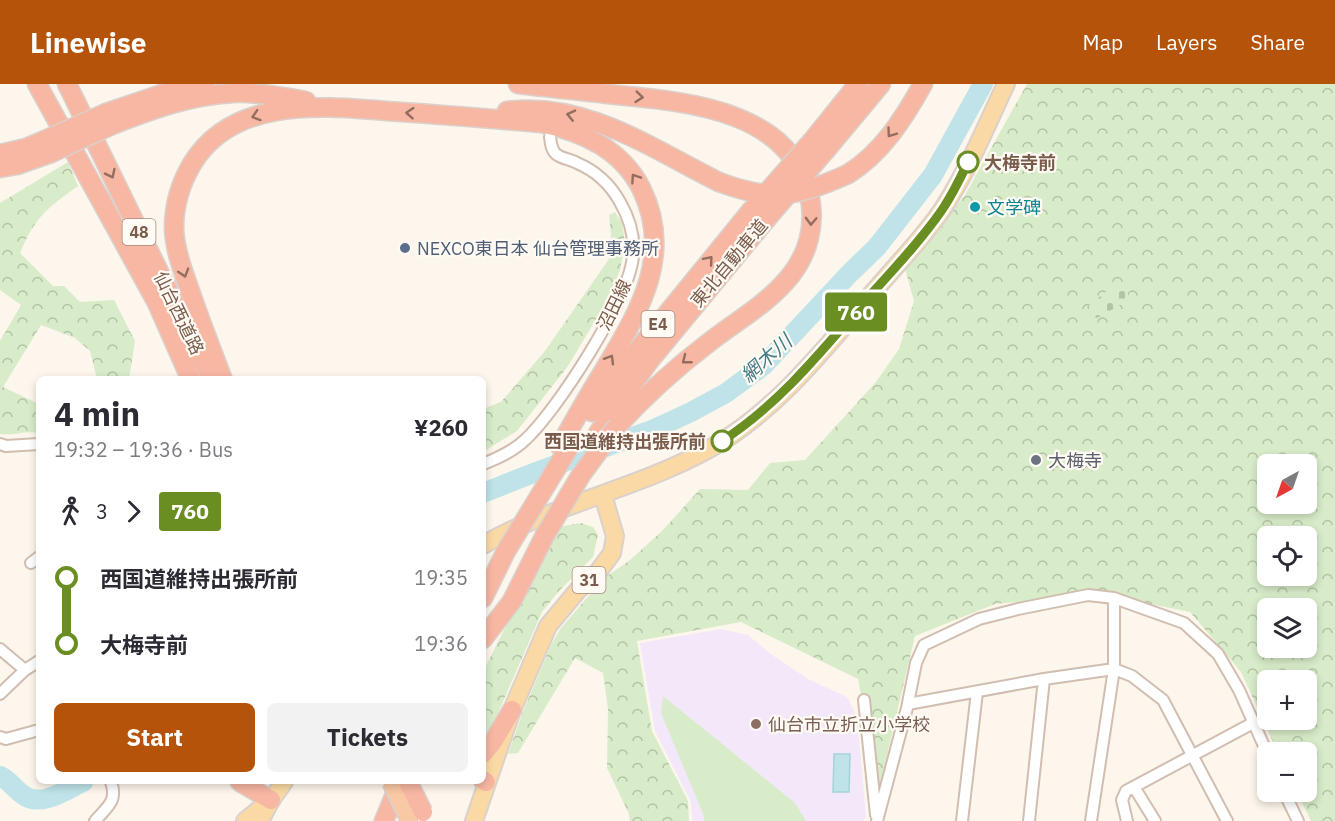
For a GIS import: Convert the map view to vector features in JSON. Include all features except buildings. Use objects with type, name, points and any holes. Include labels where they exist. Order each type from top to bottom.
[{"type":"highway","points":[[37,84],[157,303],[191,376]]},
{"type":"highway","name":"仙台西道路","points":[[51,84],[157,303]]},
{"type":"highway","name":"仙台西道路","points":[[67,84],[210,376]]},
{"type":"highway","points":[[0,168],[109,119],[155,95],[205,84]]},
{"type":"highway","points":[[486,635],[512,601],[538,538],[617,426],[667,375],[762,304],[792,273],[802,259],[812,224],[807,185],[799,168],[782,147],[763,131],[722,112],[698,105],[518,84]]},
{"type":"highway","name":"東北自動車道","points":[[819,146],[858,84]]},
{"type":"highway","name":"東北自動車道","points":[[566,444],[636,352],[819,146],[881,84]]},
{"type":"highway","points":[[464,116],[532,110],[556,111],[580,117],[629,134],[719,182],[756,194],[776,195],[812,190],[848,174],[871,158],[885,142],[923,84]]},
{"type":"highway","points":[[109,119],[231,93],[271,95],[356,109]]},
{"type":"highway","points":[[222,376],[194,303],[178,252],[174,230],[176,201],[186,174],[204,148],[215,137],[243,120],[279,110],[356,109],[464,116],[541,123],[585,136],[604,146],[636,178],[646,198],[653,218],[654,259],[641,304],[566,444],[538,485],[486,592]]},
{"type":"highway","points":[[0,154],[48,146]]},
{"type":"highway","name":"東北自動車道","points":[[538,538],[598,433],[757,217]]},
{"type":"highway","points":[[486,750],[512,710]]},
{"type":"highway","points":[[243,784],[270,800]]},
{"type":"highway","points":[[393,784],[420,818]]},
{"type":"highway","points":[[384,821],[399,784]]},
{"type":"highway","points":[[409,784],[420,818]]},
{"type":"highway","points":[[403,821],[419,784]]},
{"type":"main road","points":[[486,544],[527,523],[674,467],[711,448],[748,423],[801,374],[942,210],[958,183],[1006,84]]},
{"type":"main road","name":"31","points":[[486,776],[548,626],[578,590],[598,572],[612,553],[615,536],[603,495]]},
{"type":"main road","points":[[245,821],[270,800],[282,784]]},
{"type":"main road","name":"31","points":[[474,821],[483,784]]},
{"type":"main road","points":[[260,821],[270,800]]},
{"type":"street","name":"沼田線","points":[[486,463],[515,449],[527,438],[557,400],[622,295],[632,262],[634,247],[632,230],[624,209],[611,188],[589,169],[560,157],[554,152],[550,137]]},
{"type":"street","points":[[0,444],[6,446],[36,444]]},
{"type":"street","points":[[877,821],[908,705],[916,663],[924,645],[980,620],[1018,609],[1088,595],[1114,598],[1184,623],[1218,654],[1239,690],[1262,742]]},
{"type":"street","points":[[1091,821],[1114,669],[1114,598]]},
{"type":"street","points":[[0,649],[26,670]]},
{"type":"street","points":[[2,690],[26,670],[36,665]]},
{"type":"street","points":[[908,705],[1044,679],[1114,669],[1132,676],[1163,700],[1227,821]]},
{"type":"street","points":[[1029,821],[1044,679]]},
{"type":"street","points":[[962,821],[977,692]]},
{"type":"street","points":[[864,700],[877,821]]},
{"type":"street","points":[[1127,821],[1122,800],[1126,791],[1253,723]]},
{"type":"street","points":[[0,736],[6,739],[36,731]]},
{"type":"street","points":[[95,821],[113,801],[115,792],[112,784]]},
{"type":"street","points":[[1134,787],[1155,821]]},
{"type":"street","points":[[1289,802],[1298,821]]},
{"type":"shaded area","name":"仙台市立折立小学校","points":[[721,629],[748,635],[772,655],[808,679],[847,697],[857,717],[866,815],[864,821],[692,821],[691,802],[655,731],[640,643]]},
{"type":"green space","points":[[1027,84],[1335,84],[1335,821],[1311,821],[1302,802],[1317,802],[1317,742],[1273,742],[1267,730],[1317,730],[1317,670],[1257,670],[1257,707],[1241,672],[1190,612],[1105,595],[995,604],[915,636],[878,793],[858,679],[741,622],[637,641],[652,731],[688,801],[689,821],[630,821],[629,814],[607,768],[608,709],[603,673],[575,658],[518,753],[508,754],[551,645],[561,628],[603,579],[630,560],[662,531],[700,489],[748,490],[770,463],[805,460],[876,382],[899,349],[914,301],[905,269],[965,195]]},
{"type":"green space","points":[[68,162],[78,186],[43,214],[31,230],[20,253],[53,286],[64,286],[80,302],[114,300],[135,341],[129,376],[96,376],[90,351],[75,338],[41,325],[3,387],[36,403],[36,433],[0,434],[0,341],[21,305],[0,290],[0,203]]},
{"type":"green space","points":[[615,212],[622,223],[625,242],[620,270],[605,304],[568,366],[517,431],[486,450],[486,408],[501,402],[545,351],[609,259],[611,235],[609,215]]},
{"type":"green space","points":[[1124,285],[1130,299],[1096,318],[1087,307],[1107,291]]},
{"type":"green space","points":[[581,523],[593,527],[598,535],[593,557],[559,591],[542,612],[486,738],[486,666],[557,527]]},
{"type":"green space","points":[[663,696],[795,803],[806,821],[704,821],[704,816],[661,713]]},
{"type":"water","points":[[834,754],[850,754],[849,792],[833,792]]},
{"type":"waterway","name":"網木川","points":[[486,492],[652,430],[726,393],[764,365],[877,247],[933,175],[983,84]]},
{"type":"waterway","name":"網木川","points":[[0,776],[22,794],[37,800],[53,797],[79,784]]},
{"type":"bus line","name":"760","points":[[722,441],[739,430],[774,400],[801,374],[849,320],[942,210],[968,162]]},
{"type":"place","name":"大梅寺前","points":[[968,162]]},
{"type":"place","name":"文学碑","points":[[975,207]]},
{"type":"place","name":"NEXCO東日本 仙台管理事務所","points":[[405,248]]},
{"type":"place","name":"西国道維持出張所前","points":[[722,441]]},
{"type":"place","name":"大梅寺","points":[[1036,460]]},
{"type":"place","name":"仙台市立折立小学校","points":[[756,724]]}]
